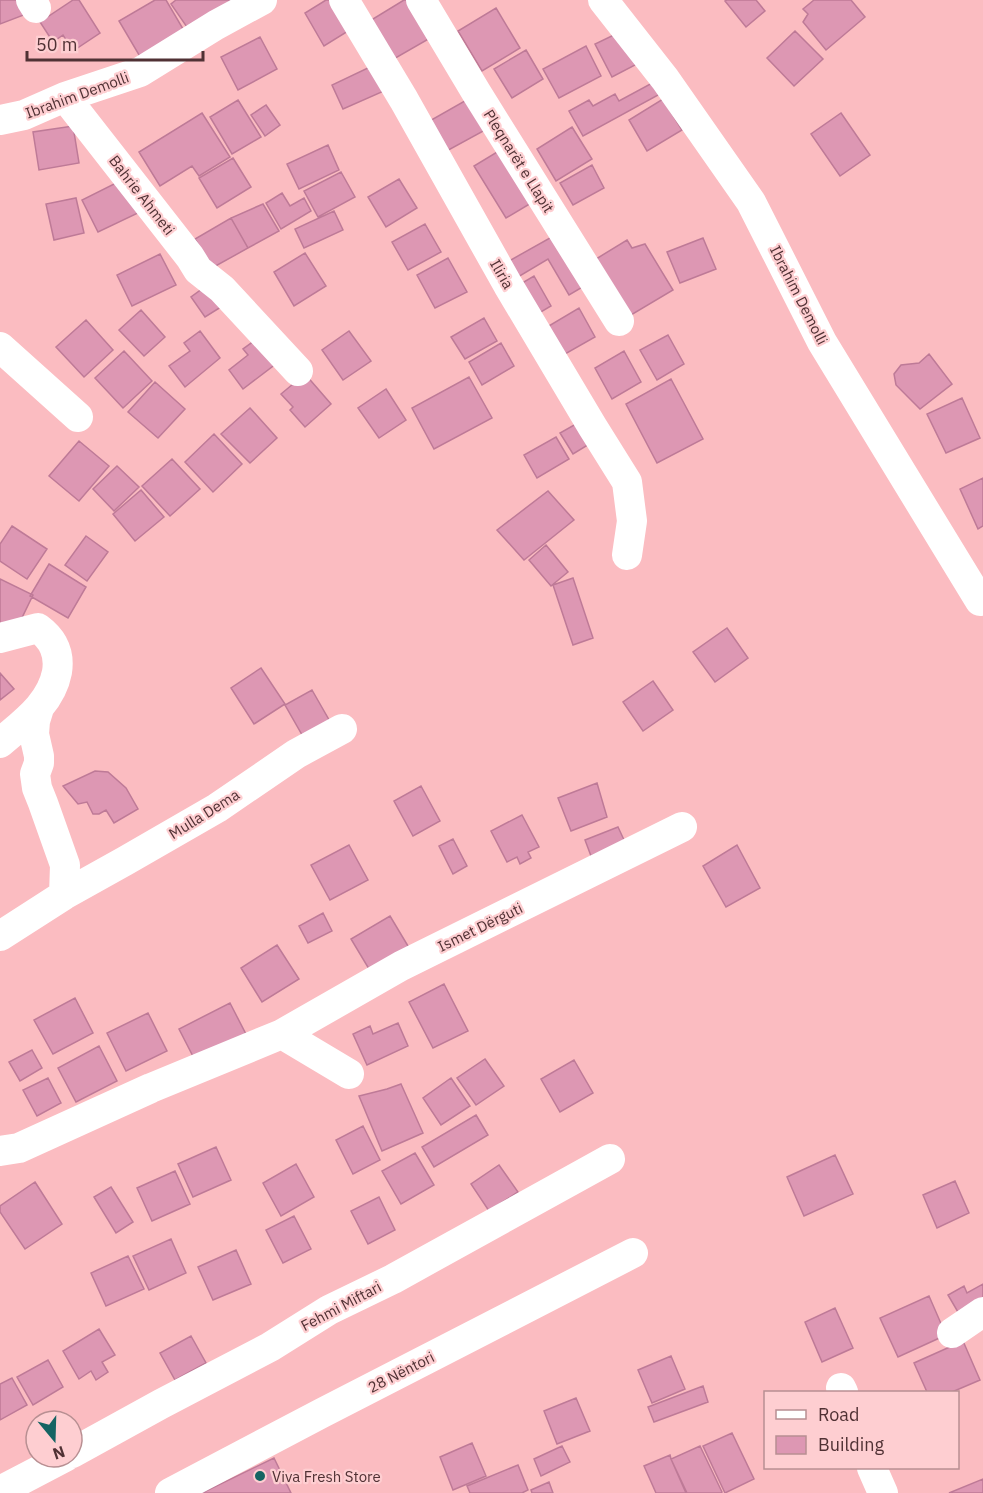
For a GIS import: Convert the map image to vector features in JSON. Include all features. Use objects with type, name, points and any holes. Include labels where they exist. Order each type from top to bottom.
[{"type":"street","name":"Iliria","points":[[344,0],[404,100],[508,285],[627,482],[632,521],[627,555]]},
{"type":"street","name":"Pleqnarët e Llapit","points":[[421,0],[619,321]]},
{"type":"street","name":"Ibrahim Demolli","points":[[603,0],[664,79],[751,202],[822,342],[980,601]]},
{"type":"street","name":"Ibrahim Demolli","points":[[0,120],[24,115],[65,97],[140,72],[248,3]]},
{"type":"street","name":"Bahrie Ahmeti","points":[[65,97],[198,270],[222,289],[298,370]]},
{"type":"street","points":[[0,347],[78,417]]},
{"type":"street","points":[[0,638],[38,628],[53,643],[58,664],[55,682],[47,698],[0,744]]},
{"type":"street","points":[[39,708],[34,734],[39,756],[35,774],[37,788],[65,865],[64,895]]},
{"type":"street","name":"Mulla Dema","points":[[0,936],[64,895],[217,808],[296,754],[342,729]]},
{"type":"street","name":"Ismet Dërguti","points":[[0,1151],[19,1148],[151,1088],[282,1034],[401,966],[682,827]]},
{"type":"street","points":[[282,1034],[349,1074]]},
{"type":"street","name":"Fehmi Miftari","points":[[84,1446],[270,1347],[330,1310],[393,1279],[610,1159]]},
{"type":"street","name":"28 Nëntori","points":[[170,1493],[633,1253]]},
{"type":"street","points":[[952,1333],[983,1312]]},
{"type":"street","points":[[0,1491],[42,1469]]},
{"type":"street","points":[[873,1469],[883,1493]]},
{"type":"building","points":[[0,0],[20,0],[29,13],[0,24]]},
{"type":"building","points":[[73,0],[79,0],[100,33],[73,51],[63,35],[53,42],[40,22]]},
{"type":"building","points":[[155,0],[166,0],[186,34],[142,60],[119,21]]},
{"type":"building","points":[[176,0],[231,0],[191,33],[171,4]]},
{"type":"building","points":[[326,0],[336,0],[353,28],[324,46],[305,13]]},
{"type":"building","points":[[404,0],[409,0],[432,37],[392,60],[368,22]]},
{"type":"building","points":[[756,0],[765,11],[746,27],[725,1]]},
{"type":"building","points":[[814,0],[851,0],[865,17],[826,50],[803,22],[808,14],[803,9]]},
{"type":"building","points":[[496,8],[520,48],[482,71],[458,31]]},
{"type":"building","points":[[795,31],[823,59],[794,86],[767,58]]},
{"type":"building","points":[[620,32],[637,64],[612,77],[595,44]]},
{"type":"building","points":[[260,37],[277,69],[238,90],[221,57]]},
{"type":"building","points":[[586,46],[601,76],[559,98],[543,69]]},
{"type":"building","points":[[526,50],[543,79],[512,98],[494,69]]},
{"type":"building","points":[[372,66],[384,91],[343,109],[332,85]]},
{"type":"building","points":[[654,82],[660,94],[583,136],[569,111],[589,100],[593,106],[615,94],[619,101]]},
{"type":"building","points":[[470,98],[487,129],[443,153],[426,123]]},
{"type":"building","points":[[663,99],[682,130],[647,151],[629,120]]},
{"type":"building","points":[[238,100],[261,137],[232,154],[210,117]]},
{"type":"building","points":[[266,105],[280,125],[265,136],[251,115]]},
{"type":"building","points":[[202,113],[230,157],[199,176],[192,166],[160,186],[139,152]]},
{"type":"building","points":[[841,113],[870,155],[840,176],[811,134]]},
{"type":"building","points":[[73,126],[79,163],[39,170],[33,132]]},
{"type":"building","points":[[572,127],[592,159],[556,181],[537,149]]},
{"type":"building","points":[[328,145],[339,170],[299,189],[287,164]]},
{"type":"building","points":[[502,149],[533,202],[506,218],[474,166]]},
{"type":"building","points":[[233,158],[251,187],[217,208],[199,178]]},
{"type":"building","points":[[592,165],[604,188],[573,205],[560,183]]},
{"type":"building","points":[[341,172],[355,197],[318,217],[304,191]]},
{"type":"building","points":[[399,179],[417,208],[386,227],[368,197]]},
{"type":"building","points":[[122,180],[138,213],[98,232],[82,200]]},
{"type":"building","points":[[282,193],[290,206],[304,198],[311,211],[281,229],[266,203]]},
{"type":"building","points":[[76,198],[84,233],[54,240],[46,204]]},
{"type":"building","points":[[263,204],[279,231],[248,248],[231,218]]},
{"type":"building","points":[[334,211],[343,230],[304,248],[295,229]]},
{"type":"building","points":[[231,218],[248,248],[212,268],[195,239]]},
{"type":"building","points":[[425,224],[441,252],[408,270],[392,242]]},
{"type":"building","points":[[557,234],[586,285],[569,295],[548,259],[518,277],[509,261]]},
{"type":"building","points":[[703,238],[716,269],[680,283],[667,252]]},
{"type":"building","points":[[627,240],[632,248],[645,244],[673,290],[631,315],[596,259]]},
{"type":"building","points":[[305,253],[326,286],[294,306],[274,272]]},
{"type":"building","points":[[160,254],[176,285],[132,306],[117,275]]},
{"type":"building","points":[[448,258],[467,292],[435,308],[417,275]]},
{"type":"building","points":[[534,276],[551,306],[534,316],[517,286]]},
{"type":"building","points":[[206,286],[221,307],[205,317],[191,297]]},
{"type":"building","points":[[579,308],[595,337],[558,358],[542,330]]},
{"type":"building","points":[[141,310],[165,337],[144,356],[119,330]]},
{"type":"building","points":[[484,318],[497,341],[465,359],[451,337]]},
{"type":"building","points":[[86,320],[113,350],[84,377],[56,347]]},
{"type":"building","points":[[200,331],[220,358],[185,387],[169,366],[190,351],[184,343]]},
{"type":"building","points":[[349,331],[371,361],[343,380],[322,350]]},
{"type":"building","points":[[668,335],[684,364],[657,380],[640,350]]},
{"type":"building","points":[[258,338],[277,363],[243,389],[229,370],[248,355],[243,349]]},
{"type":"building","points":[[501,343],[514,366],[482,385],[469,362]]},
{"type":"building","points":[[124,351],[152,381],[123,408],[95,378]]},
{"type":"building","points":[[624,351],[641,382],[612,399],[595,368]]},
{"type":"building","points":[[929,354],[952,384],[920,409],[896,385],[894,374],[901,365],[919,363]]},
{"type":"building","points":[[305,374],[331,404],[305,427],[290,410],[293,407],[281,394]]},
{"type":"building","points":[[469,377],[492,418],[434,449],[412,408]]},
{"type":"building","points":[[671,379],[703,439],[657,463],[626,404]]},
{"type":"building","points":[[155,382],[185,409],[158,438],[128,412]]},
{"type":"building","points":[[386,389],[406,420],[379,438],[358,408]]},
{"type":"building","points":[[962,398],[980,438],[946,453],[927,414]]},
{"type":"building","points":[[250,408],[277,438],[250,463],[221,434]]},
{"type":"building","points":[[583,420],[596,440],[573,454],[560,433]]},
{"type":"building","points":[[214,434],[242,464],[213,492],[185,462]]},
{"type":"building","points":[[556,437],[569,459],[537,478],[524,455]]},
{"type":"building","points":[[79,441],[109,466],[79,501],[49,476]]},
{"type":"building","points":[[172,459],[200,489],[170,516],[142,486]]},
{"type":"building","points":[[117,466],[139,487],[114,511],[93,489]]},
{"type":"building","points":[[983,478],[983,526],[978,529],[960,489]]},
{"type":"building","points":[[141,490],[164,517],[135,541],[113,514]]},
{"type":"building","points":[[548,491],[574,520],[524,560],[497,530]]},
{"type":"building","points":[[12,526],[47,549],[27,579],[0,561],[0,544]]},
{"type":"building","points":[[86,536],[108,552],[87,581],[65,565]]},
{"type":"building","points":[[546,545],[568,572],[551,586],[529,560]]},
{"type":"building","points":[[49,564],[86,587],[68,618],[30,596]]},
{"type":"building","points":[[573,578],[593,638],[573,645],[553,585]]},
{"type":"building","points":[[0,579],[33,595],[15,632],[0,624]]},
{"type":"building","points":[[727,628],[748,658],[715,682],[693,652]]},
{"type":"building","points":[[261,668],[285,704],[254,724],[231,688]]},
{"type":"building","points":[[0,673],[14,689],[0,700]]},
{"type":"building","points":[[653,681],[673,710],[643,731],[623,702]]},
{"type":"building","points":[[312,690],[332,725],[305,740],[285,705]]},
{"type":"building","points":[[95,771],[108,772],[126,788],[138,809],[114,823],[106,810],[93,814],[87,802],[78,804],[63,786]]},
{"type":"building","points":[[597,783],[607,817],[571,831],[558,798]]},
{"type":"building","points":[[421,786],[440,821],[413,836],[394,801]]},
{"type":"building","points":[[522,815],[539,847],[528,852],[531,858],[520,864],[517,857],[507,862],[491,831]]},
{"type":"building","points":[[618,827],[625,842],[591,856],[585,840]]},
{"type":"building","points":[[453,839],[467,866],[453,874],[439,846]]},
{"type":"building","points":[[349,845],[368,880],[330,900],[311,865]]},
{"type":"building","points":[[737,845],[760,888],[726,907],[703,866]]},
{"type":"building","points":[[323,913],[332,931],[308,943],[299,926]]},
{"type":"building","points":[[390,916],[411,951],[372,974],[351,939]]},
{"type":"building","points":[[277,945],[299,979],[262,1002],[241,968]]},
{"type":"building","points":[[444,984],[468,1031],[433,1048],[409,1002]]},
{"type":"building","points":[[75,998],[93,1033],[53,1054],[34,1020]]},
{"type":"building","points":[[230,1003],[250,1042],[199,1068],[179,1029]]},
{"type":"building","points":[[148,1013],[167,1051],[126,1071],[107,1033]]},
{"type":"building","points":[[398,1023],[408,1046],[367,1065],[353,1034],[370,1026],[373,1034]]},
{"type":"building","points":[[99,1046],[117,1081],[76,1102],[58,1068]]},
{"type":"building","points":[[32,1050],[42,1068],[20,1081],[9,1062]]},
{"type":"building","points":[[485,1059],[504,1086],[476,1105],[457,1078]]},
{"type":"building","points":[[574,1060],[593,1093],[560,1112],[541,1079]]},
{"type":"building","points":[[48,1078],[61,1103],[37,1116],[23,1090]]},
{"type":"building","points":[[451,1078],[470,1106],[441,1125],[423,1098]]},
{"type":"building","points":[[401,1084],[423,1133],[382,1151],[359,1096]]},
{"type":"building","points":[[476,1115],[488,1135],[434,1167],[422,1147]]},
{"type":"building","points":[[363,1126],[380,1160],[353,1174],[336,1140]]},
{"type":"building","points":[[216,1147],[231,1180],[193,1197],[178,1164]]},
{"type":"building","points":[[415,1153],[434,1185],[401,1204],[382,1171]]},
{"type":"building","points":[[835,1155],[853,1194],[804,1216],[787,1177]]},
{"type":"building","points":[[296,1164],[314,1197],[281,1216],[263,1183]]},
{"type":"building","points":[[499,1165],[518,1192],[489,1211],[471,1184]]},
{"type":"building","points":[[175,1171],[190,1204],[152,1221],[137,1188]]},
{"type":"building","points":[[955,1181],[969,1213],[937,1228],[923,1195]]},
{"type":"building","points":[[35,1182],[62,1224],[25,1249],[0,1212],[0,1206]]},
{"type":"building","points":[[111,1187],[133,1222],[116,1233],[94,1197]]},
{"type":"building","points":[[379,1197],[395,1230],[368,1244],[351,1211]]},
{"type":"building","points":[[294,1216],[311,1249],[283,1263],[266,1230]]},
{"type":"building","points":[[171,1239],[186,1273],[149,1290],[133,1256]]},
{"type":"building","points":[[236,1250],[251,1284],[213,1300],[198,1267]]},
{"type":"building","points":[[128,1256],[144,1289],[106,1306],[91,1273]]},
{"type":"building","points":[[983,1284],[983,1307],[962,1319],[948,1295],[964,1286],[967,1293]]},
{"type":"building","points":[[929,1296],[946,1335],[898,1357],[880,1318]]},
{"type":"building","points":[[835,1308],[853,1348],[822,1362],[805,1322]]},
{"type":"building","points":[[99,1329],[115,1355],[102,1362],[108,1372],[96,1380],[91,1371],[79,1379],[63,1351]]},
{"type":"building","points":[[191,1336],[206,1363],[175,1380],[160,1353]]},
{"type":"building","points":[[963,1341],[980,1380],[954,1391],[927,1391],[914,1363]]},
{"type":"building","points":[[671,1356],[685,1389],[652,1403],[638,1370]]},
{"type":"building","points":[[48,1360],[63,1387],[33,1405],[17,1377]]},
{"type":"building","points":[[12,1378],[27,1405],[0,1420],[0,1384]]},
{"type":"building","points":[[703,1386],[708,1402],[654,1422],[648,1407]]},
{"type":"building","points":[[576,1398],[590,1431],[557,1444],[544,1411]]},
{"type":"building","points":[[732,1433],[754,1479],[725,1493],[703,1446]]},
{"type":"building","points":[[472,1443],[486,1476],[453,1490],[440,1457]]},
{"type":"building","points":[[562,1446],[570,1462],[541,1476],[534,1459]]},
{"type":"building","points":[[700,1446],[721,1493],[687,1493],[671,1459]]},
{"type":"building","points":[[670,1455],[686,1493],[656,1493],[644,1466]]},
{"type":"building","name":"Viva Fresh Store","points":[[274,1458],[291,1493],[202,1493]]},
{"type":"building","points":[[518,1465],[528,1490],[522,1493],[470,1493],[467,1486]]},
{"type":"building","points":[[983,1479],[983,1493],[949,1493]]},
{"type":"building","points":[[549,1482],[553,1493],[532,1493],[531,1490]]},
{"type":"place","name":"Viva Fresh Store","points":[[260,1476]]}]
